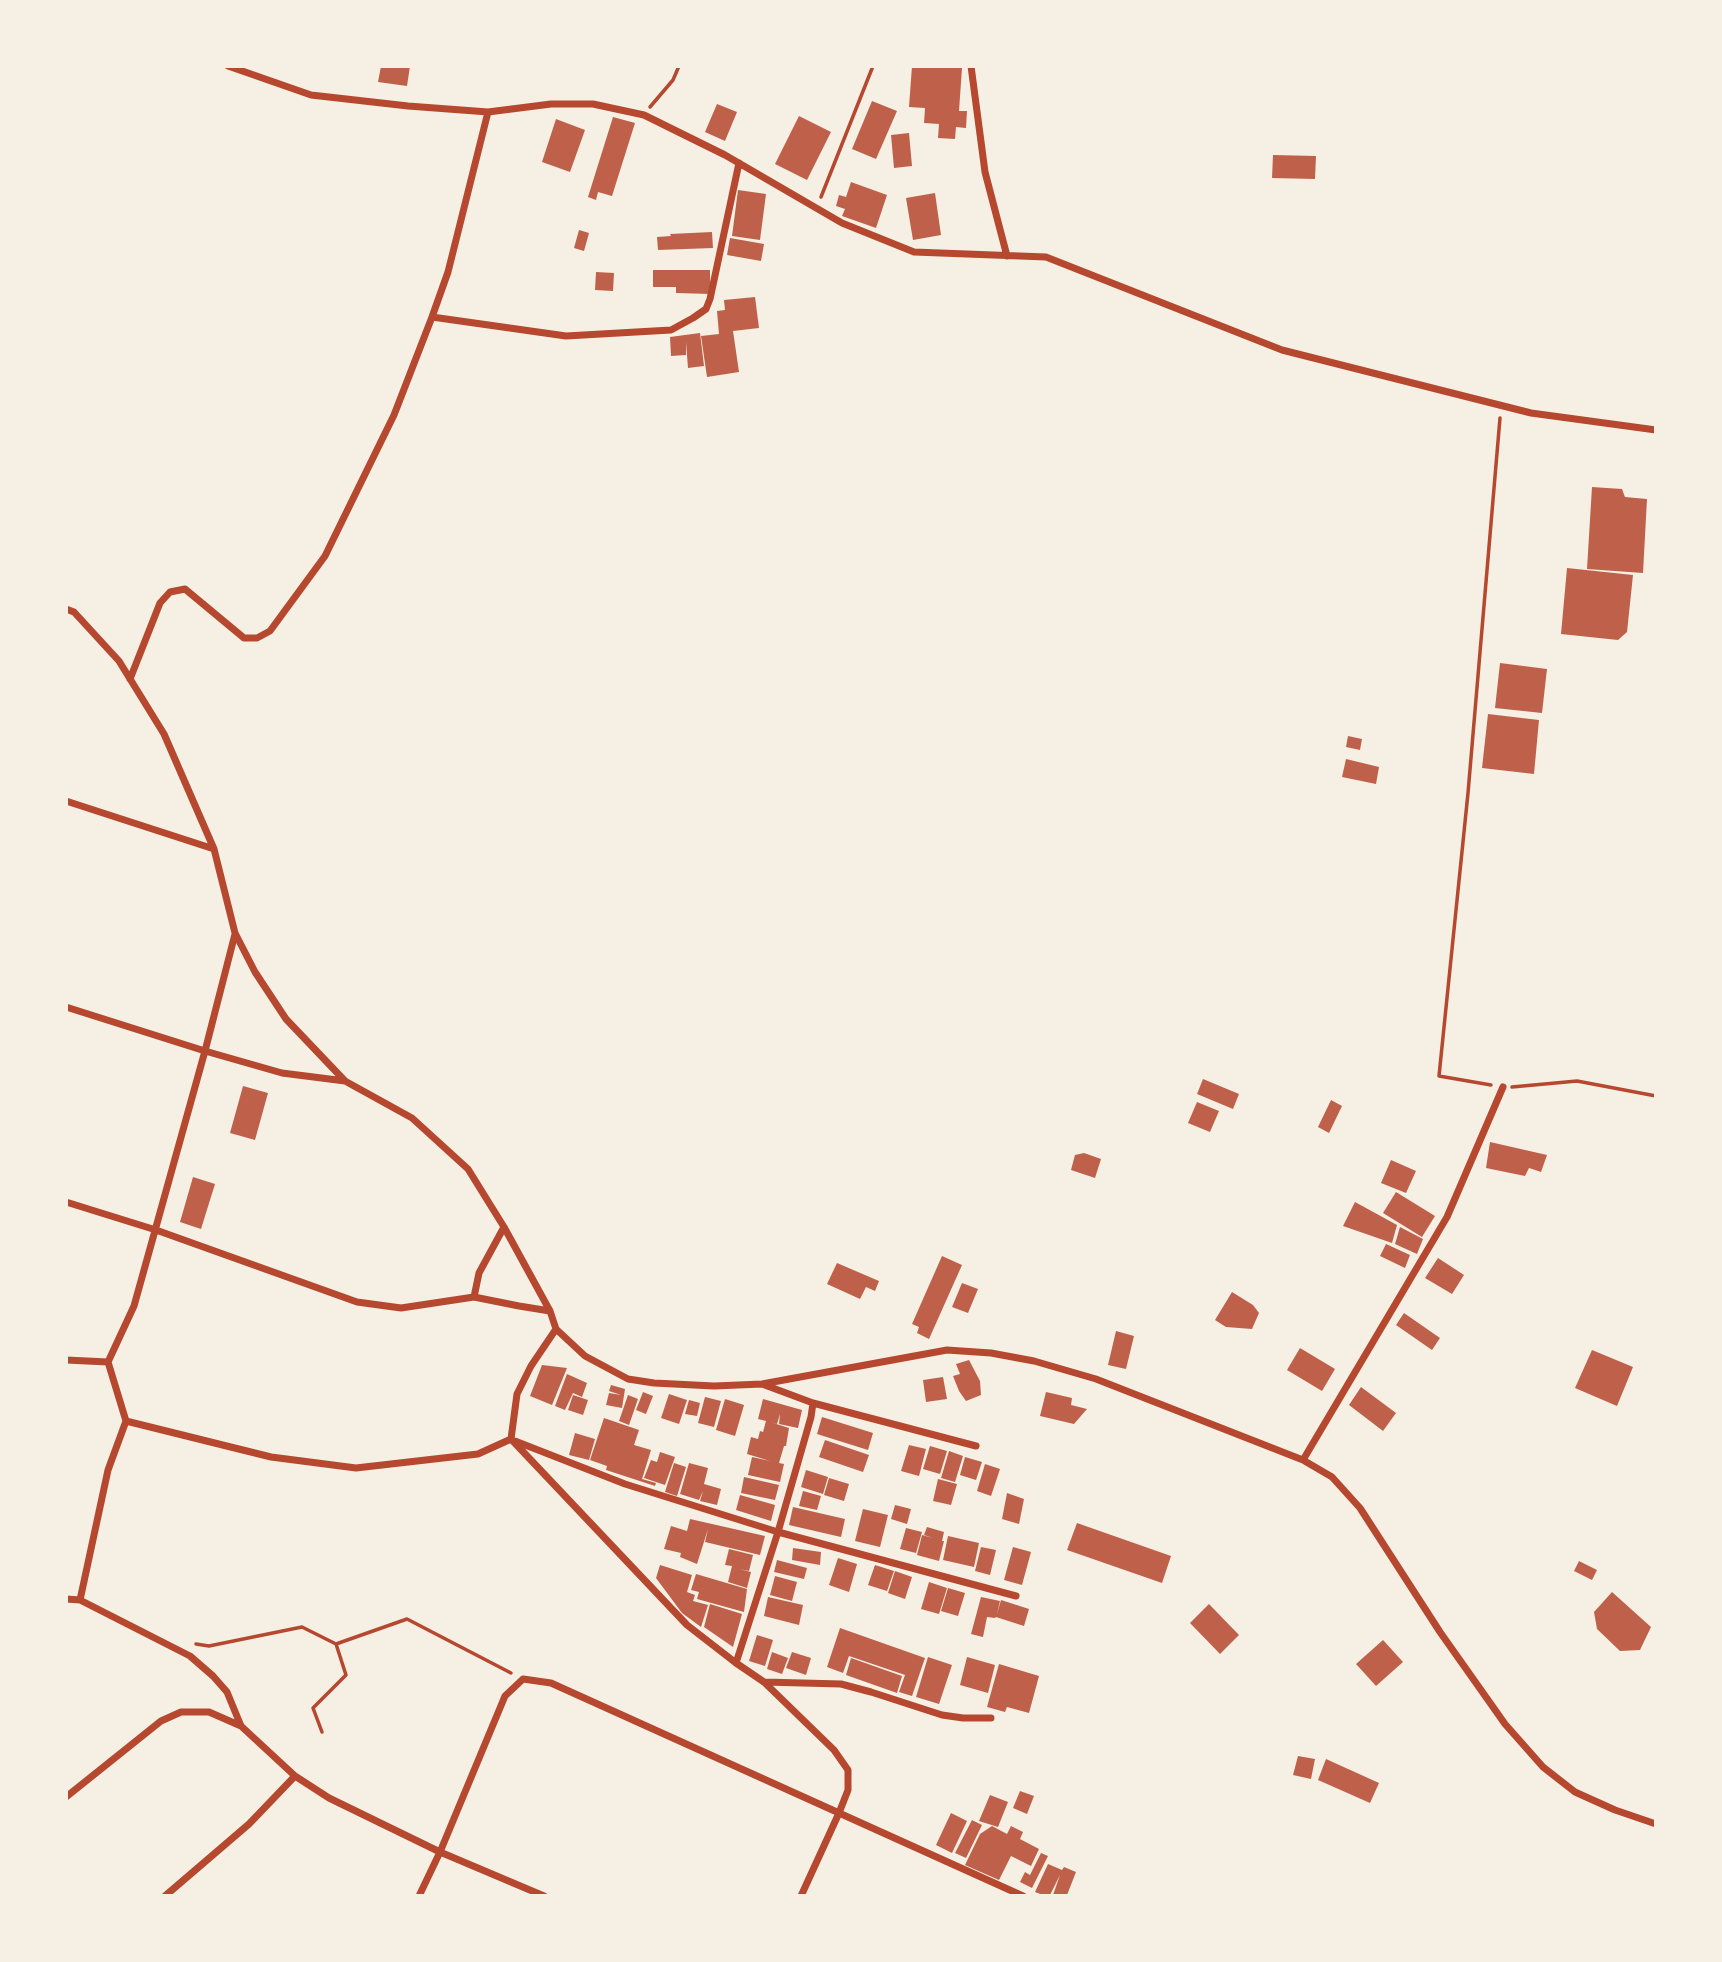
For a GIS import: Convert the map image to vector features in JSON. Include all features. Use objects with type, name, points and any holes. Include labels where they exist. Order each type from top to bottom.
[{"type":"street","points":[[228,66],[311,95],[408,106],[488,111],[551,104],[593,104],[644,115],[739,163],[842,223],[914,252],[1046,257],[1282,350],[1531,413],[1656,430]]},
{"type":"street","points":[[971,66],[985,172],[1007,256]]},
{"type":"street","points":[[130,679],[160,603],[170,592],[185,589],[244,638],[257,638],[270,631],[325,556],[394,415],[432,317],[447,272],[488,111]]},
{"type":"street","points":[[432,317],[566,336],[671,330],[706,309],[739,163]]},
{"type":"street","points":[[66,609],[74,612],[119,661],[164,734],[214,849],[235,933],[255,972],[286,1019],[345,1081],[412,1118],[468,1169],[504,1227],[550,1311],[556,1329],[585,1356],[628,1379],[702,1385],[762,1384],[947,1350],[991,1353],[1034,1361],[1096,1379],[1303,1460],[1332,1477],[1360,1508],[1440,1632],[1505,1724],[1543,1767],[1576,1792],[1615,1810],[1656,1824]]},
{"type":"street","points":[[66,801],[214,849]]},
{"type":"street","points":[[80,1600],[108,1470],[126,1421],[108,1362],[134,1306],[235,933]]},
{"type":"street","points":[[66,1007],[282,1073],[345,1081]]},
{"type":"street","points":[[1303,1460],[1447,1217],[1503,1087]]},
{"type":"street","points":[[66,1202],[156,1230],[357,1302],[401,1308],[474,1297],[550,1311]]},
{"type":"street","points":[[474,1297],[479,1273],[504,1227]]},
{"type":"street","points":[[511,1439],[517,1394],[531,1366],[556,1329]]},
{"type":"street","points":[[66,1360],[108,1362]]},
{"type":"street","points":[[762,1384],[813,1403],[976,1446]]},
{"type":"street","points":[[736,1663],[778,1532],[813,1403]]},
{"type":"street","points":[[126,1421],[271,1457],[356,1468],[478,1454],[511,1439],[625,1485],[778,1532],[1016,1596]]},
{"type":"street","points":[[511,1439],[687,1625],[764,1682],[834,1750],[848,1770],[848,1790],[801,1895]]},
{"type":"street","points":[[66,1599],[80,1600],[190,1656],[227,1692],[240,1726]]},
{"type":"street","points":[[419,1895],[440,1852],[505,1696],[523,1679],[551,1683],[1023,1895]]},
{"type":"street","points":[[764,1682],[841,1684],[942,1715],[991,1718]]},
{"type":"street","points":[[66,1797],[161,1721],[181,1712],[209,1712],[240,1726],[295,1776],[328,1798],[440,1852],[544,1895]]},
{"type":"street","points":[[165,1895],[249,1824],[295,1776]]},
{"type":"path","points":[[644,115],[673,80],[680,66]]},
{"type":"path","points":[[816,208],[873,66]]},
{"type":"path","points":[[1501,405],[1468,793],[1439,1076],[1503,1087],[1577,1081],[1656,1096]]},
{"type":"path","points":[[336,1644],[407,1619],[523,1679]]},
{"type":"path","points":[[184,1643],[209,1646],[302,1627],[336,1644],[346,1675],[313,1708],[321,1732]]},
{"type":"building","points":[[381,66],[410,66],[407,86],[378,82]]},
{"type":"building","points":[[912,66],[962,68],[959,111],[967,111],[966,128],[956,127],[955,139],[938,138],[939,124],[924,123],[925,108],[909,107]]},
{"type":"building","points":[[872,101],[897,111],[876,159],[852,149]]},
{"type":"building","points":[[717,104],[737,112],[725,141],[705,132]]},
{"type":"building","points":[[799,116],[831,132],[807,180],[775,164]]},
{"type":"building","points":[[613,117],[635,123],[612,196],[598,192],[596,200],[588,197]]},
{"type":"building","points":[[556,119],[585,130],[570,172],[542,162]]},
{"type":"building","points":[[909,133],[912,166],[894,168],[891,135]]},
{"type":"building","points":[[1273,155],[1316,156],[1315,179],[1272,178]]},
{"type":"building","points":[[851,182],[887,195],[876,228],[842,216],[845,209],[836,206],[839,195],[846,197]]},
{"type":"building","points":[[738,190],[766,194],[760,240],[732,236]]},
{"type":"building","points":[[935,193],[941,235],[913,240],[906,198]]},
{"type":"building","points":[[579,230],[589,233],[584,251],[574,248]]},
{"type":"building","points":[[712,232],[713,248],[658,250],[657,237]]},
{"type":"building","points":[[730,238],[764,244],[761,261],[727,255]]},
{"type":"building","points":[[653,270],[710,270],[710,294],[676,293],[676,287],[653,287]]},
{"type":"building","points":[[596,272],[614,273],[613,291],[595,290]]},
{"type":"building","points":[[755,297],[759,328],[733,331],[739,372],[707,377],[701,336],[719,334],[717,311],[725,310],[724,300]]},
{"type":"building","points":[[700,333],[704,366],[688,368],[686,342],[686,355],[671,356],[670,337]]},
{"type":"building","points":[[1592,487],[1622,489],[1625,497],[1647,499],[1643,573],[1587,569]]},
{"type":"building","points":[[1567,568],[1633,575],[1627,632],[1618,640],[1561,634]]},
{"type":"building","points":[[1500,663],[1547,669],[1542,713],[1495,708]]},
{"type":"building","points":[[1488,714],[1539,720],[1534,774],[1482,768]]},
{"type":"building","points":[[1348,736],[1362,739],[1360,750],[1346,747]]},
{"type":"building","points":[[1346,759],[1379,767],[1376,784],[1342,777]]},
{"type":"building","points":[[1203,1079],[1239,1094],[1233,1109],[1197,1094]]},
{"type":"building","points":[[243,1086],[268,1093],[255,1140],[230,1133]]},
{"type":"building","points":[[1331,1100],[1342,1106],[1329,1133],[1318,1127]]},
{"type":"building","points":[[1197,1102],[1219,1111],[1210,1132],[1188,1123]]},
{"type":"building","points":[[1490,1142],[1547,1155],[1541,1172],[1529,1168],[1525,1176],[1486,1168]]},
{"type":"building","points":[[1084,1153],[1101,1159],[1095,1178],[1071,1170],[1075,1155]]},
{"type":"building","points":[[1391,1160],[1416,1171],[1406,1193],[1381,1183]]},
{"type":"building","points":[[193,1177],[215,1184],[201,1229],[180,1222]]},
{"type":"building","points":[[1396,1192],[1435,1216],[1422,1237],[1383,1213]]},
{"type":"building","points":[[1355,1202],[1397,1225],[1392,1243],[1343,1226]]},
{"type":"building","points":[[1400,1227],[1423,1239],[1417,1254],[1395,1244]]},
{"type":"building","points":[[1386,1244],[1410,1255],[1405,1268],[1380,1256]]},
{"type":"building","points":[[942,1256],[962,1265],[929,1339],[917,1333],[919,1327],[912,1324]]},
{"type":"building","points":[[1438,1258],[1464,1275],[1452,1294],[1425,1278]]},
{"type":"building","points":[[837,1263],[879,1281],[875,1291],[866,1287],[860,1299],[827,1284]]},
{"type":"building","points":[[962,1283],[978,1289],[968,1313],[952,1307]]},
{"type":"building","points":[[1232,1292],[1253,1305],[1259,1313],[1252,1329],[1226,1327],[1215,1320]]},
{"type":"building","points":[[1404,1313],[1440,1338],[1432,1350],[1396,1325]]},
{"type":"building","points":[[1116,1331],[1134,1336],[1126,1369],[1108,1365]]},
{"type":"building","points":[[1300,1348],[1335,1369],[1322,1391],[1287,1370]]},
{"type":"building","points":[[1592,1350],[1633,1367],[1617,1406],[1575,1388]]},
{"type":"building","points":[[969,1360],[980,1381],[981,1395],[966,1401],[953,1376],[960,1374],[956,1364]]},
{"type":"building","points":[[542,1365],[567,1368],[552,1405],[530,1396]]},
{"type":"building","points":[[567,1374],[587,1383],[582,1397],[573,1393],[565,1410],[555,1406]]},
{"type":"building","points":[[943,1377],[947,1399],[926,1402],[923,1380]]},
{"type":"building","points":[[611,1385],[625,1389],[622,1408],[606,1405],[609,1393],[621,1395],[609,1391]]},
{"type":"building","points":[[1361,1387],[1396,1413],[1383,1431],[1349,1405]]},
{"type":"building","points":[[643,1392],[653,1396],[646,1414],[636,1410]]},
{"type":"building","points":[[1046,1392],[1072,1398],[1071,1405],[1087,1409],[1074,1424],[1040,1416]]},
{"type":"building","points":[[669,1394],[687,1400],[679,1424],[661,1418]]},
{"type":"building","points":[[573,1395],[588,1400],[583,1415],[568,1410]]},
{"type":"building","points":[[628,1395],[638,1399],[629,1425],[619,1421]]},
{"type":"building","points":[[705,1397],[721,1401],[714,1427],[698,1423]]},
{"type":"building","points":[[725,1399],[744,1405],[735,1436],[716,1430]]},
{"type":"building","points":[[763,1399],[802,1410],[798,1428],[779,1424],[780,1414],[777,1424],[770,1422],[789,1428],[779,1463],[784,1464],[780,1482],[748,1475],[752,1457],[770,1461],[747,1454],[751,1437],[758,1439],[760,1431],[763,1432],[766,1421],[758,1419]]},
{"type":"building","points":[[689,1400],[700,1403],[697,1416],[685,1414]]},
{"type":"building","points":[[822,1417],[873,1433],[868,1450],[817,1434]]},
{"type":"building","points":[[604,1418],[639,1430],[634,1445],[651,1450],[642,1479],[656,1483],[655,1486],[606,1470],[607,1466],[590,1460]]},
{"type":"building","points":[[575,1433],[595,1439],[589,1460],[569,1455]]},
{"type":"building","points":[[825,1440],[869,1455],[863,1472],[819,1457]]},
{"type":"building","points":[[909,1445],[926,1449],[919,1476],[901,1471]]},
{"type":"building","points":[[930,1446],[947,1451],[940,1474],[923,1469]]},
{"type":"building","points":[[949,1451],[963,1456],[955,1482],[941,1478]]},
{"type":"building","points":[[660,1452],[675,1457],[665,1485],[644,1478],[651,1460],[657,1462]]},
{"type":"building","points":[[965,1457],[982,1462],[976,1480],[960,1475]]},
{"type":"building","points":[[674,1463],[686,1467],[677,1496],[665,1492]]},
{"type":"building","points":[[689,1463],[708,1468],[704,1484],[721,1489],[717,1505],[700,1501],[703,1491],[699,1500],[680,1494]]},
{"type":"building","points":[[985,1464],[1000,1469],[991,1496],[977,1491]]},
{"type":"building","points":[[806,1470],[828,1477],[823,1494],[801,1487]]},
{"type":"building","points":[[744,1477],[779,1485],[775,1500],[741,1493]]},
{"type":"building","points":[[829,1478],[849,1484],[844,1501],[824,1495]]},
{"type":"building","points":[[938,1479],[957,1484],[951,1505],[933,1501]]},
{"type":"building","points":[[803,1491],[821,1496],[817,1510],[799,1506]]},
{"type":"building","points":[[1007,1493],[1024,1499],[1019,1524],[1002,1519]]},
{"type":"building","points":[[740,1495],[775,1505],[771,1521],[736,1510]]},
{"type":"building","points":[[895,1505],[911,1509],[907,1524],[891,1519]]},
{"type":"building","points":[[793,1507],[845,1519],[841,1537],[789,1525]]},
{"type":"building","points":[[863,1509],[888,1515],[880,1547],[855,1541]]},
{"type":"building","points":[[690,1519],[765,1536],[760,1555],[705,1542],[708,1529],[697,1564],[680,1557],[681,1553],[664,1549],[671,1526],[687,1531]]},
{"type":"building","points":[[1077,1523],[1171,1556],[1162,1583],[1067,1550]]},
{"type":"building","points":[[927,1527],[944,1532],[939,1561],[917,1555],[922,1535],[933,1538],[924,1535]]},
{"type":"building","points":[[906,1528],[922,1532],[916,1553],[900,1549]]},
{"type":"building","points":[[948,1536],[979,1543],[974,1567],[943,1560]]},
{"type":"building","points":[[981,1547],[996,1550],[990,1575],[975,1571]]},
{"type":"building","points":[[1013,1547],[1031,1552],[1022,1585],[1004,1580]]},
{"type":"building","points":[[793,1548],[821,1552],[820,1565],[792,1560]]},
{"type":"building","points":[[729,1549],[753,1555],[749,1571],[739,1569],[751,1572],[747,1588],[728,1582],[732,1566],[725,1565]]},
{"type":"building","points":[[838,1558],[857,1564],[849,1592],[829,1585]]},
{"type":"building","points":[[777,1560],[807,1568],[804,1579],[774,1572]]},
{"type":"building","points":[[1579,1561],[1597,1570],[1592,1580],[1574,1571]]},
{"type":"building","points":[[660,1565],[692,1575],[687,1592],[695,1595],[693,1601],[708,1605],[701,1627],[682,1613],[656,1578]]},
{"type":"building","points":[[875,1565],[894,1571],[887,1591],[868,1585]]},
{"type":"building","points":[[895,1571],[912,1577],[905,1599],[888,1593]]},
{"type":"building","points":[[696,1574],[747,1589],[744,1612],[697,1599],[699,1592],[691,1590]]},
{"type":"building","points":[[775,1576],[797,1582],[792,1601],[770,1595]]},
{"type":"building","points":[[929,1582],[947,1588],[939,1614],[921,1609]]},
{"type":"building","points":[[948,1588],[965,1593],[958,1616],[941,1611]]},
{"type":"building","points":[[1612,1592],[1651,1627],[1640,1650],[1620,1651],[1597,1629],[1594,1612]]},
{"type":"building","points":[[768,1597],[803,1605],[799,1625],[764,1616]]},
{"type":"building","points":[[981,1597],[1000,1601],[997,1614],[1001,1600],[1029,1609],[1024,1626],[996,1617],[987,1617],[983,1637],[971,1634]]},
{"type":"building","points":[[710,1604],[742,1614],[733,1647],[704,1627]]},
{"type":"building","points":[[1209,1604],[1239,1635],[1220,1654],[1190,1623]]},
{"type":"building","points":[[840,1628],[925,1658],[912,1696],[899,1692],[905,1675],[849,1656],[843,1673],[827,1667]]},
{"type":"building","points":[[757,1635],[773,1640],[765,1666],[749,1661]]},
{"type":"building","points":[[1383,1640],[1403,1662],[1376,1686],[1356,1664]]},
{"type":"building","points":[[772,1652],[788,1658],[782,1674],[767,1669]]},
{"type":"building","points":[[792,1652],[811,1658],[806,1675],[786,1668]]},
{"type":"building","points":[[928,1657],[952,1665],[939,1704],[916,1697]]},
{"type":"building","points":[[967,1657],[995,1665],[988,1693],[960,1685]]},
{"type":"building","points":[[851,1658],[902,1676],[897,1693],[846,1675]]},
{"type":"building","points":[[999,1664],[1039,1676],[1029,1713],[1007,1707],[1005,1712],[987,1707]]},
{"type":"building","points":[[1298,1756],[1315,1759],[1311,1779],[1293,1775]]},
{"type":"building","points":[[1326,1759],[1379,1783],[1370,1803],[1318,1780]]},
{"type":"building","points":[[1020,1791],[1034,1796],[1027,1814],[1013,1808]]},
{"type":"building","points":[[990,1795],[1008,1802],[998,1827],[979,1821]]},
{"type":"building","points":[[951,1813],[967,1821],[952,1853],[936,1845]]},
{"type":"building","points":[[972,1820],[982,1825],[966,1858],[955,1853]]},
{"type":"building","points":[[992,1826],[1007,1834],[1011,1826],[1023,1832],[1020,1839],[1039,1849],[1031,1866],[1011,1856],[999,1880],[965,1865],[980,1834]]},
{"type":"building","points":[[1041,1853],[1048,1856],[1032,1888],[1020,1882],[1025,1872],[1030,1875]]},
{"type":"building","points":[[1048,1864],[1076,1872],[1067,1895],[1053,1895],[1060,1875],[1050,1895],[1035,1892]]}]
